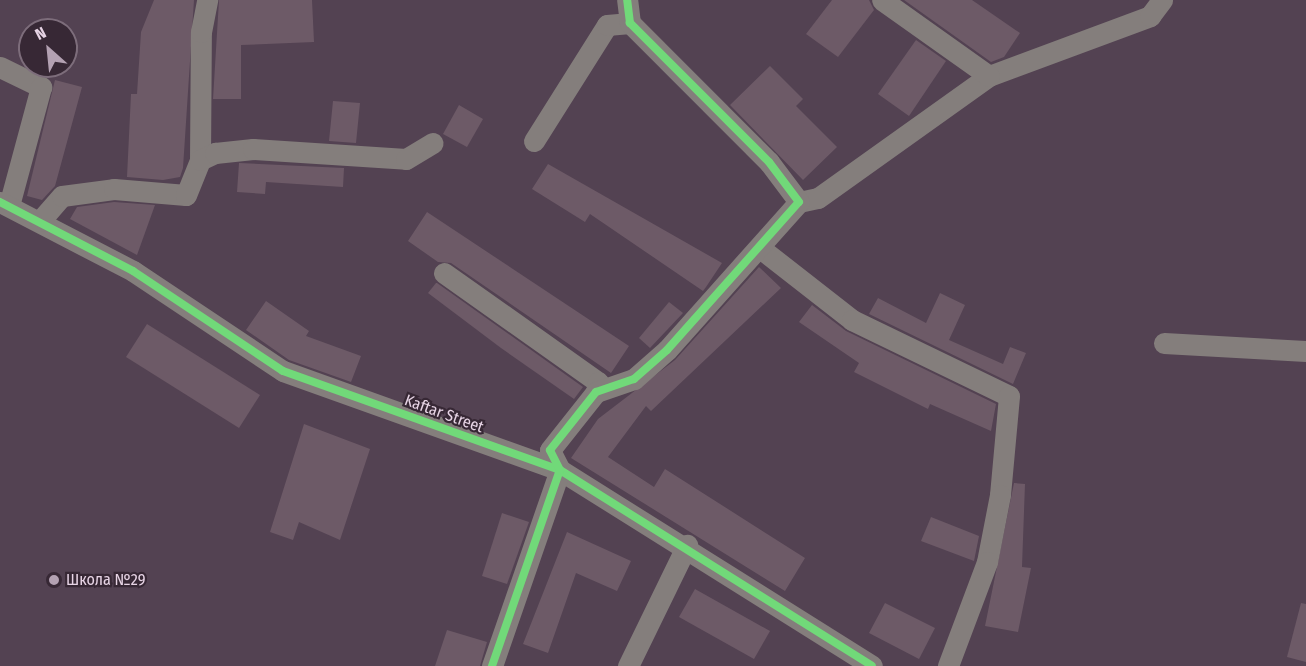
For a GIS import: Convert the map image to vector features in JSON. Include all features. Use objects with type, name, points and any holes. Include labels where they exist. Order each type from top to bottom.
[{"type":"street","points":[[40,221],[62,196],[114,189],[186,195],[200,160],[201,33],[207,0]]},
{"type":"street","points":[[627,0],[630,23],[769,162],[799,202]]},
{"type":"street","points":[[882,0],[988,76]]},
{"type":"street","points":[[492,666],[560,470],[550,450],[597,392],[634,379],[760,248],[799,202],[818,198],[988,76],[1150,16],[1162,0]]},
{"type":"street","points":[[534,141],[607,25],[630,23]]},
{"type":"street","points":[[0,67],[41,87],[5,204]]},
{"type":"street","points":[[200,160],[253,149],[406,159],[433,143]]},
{"type":"street","name":"Kaftar Street","points":[[5,204],[133,271],[283,371],[560,470],[687,545],[872,666]]},
{"type":"street","points":[[760,248],[852,320],[1009,396],[1000,495],[987,562],[948,666]]},
{"type":"street","points":[[444,273],[598,382],[597,392]]},
{"type":"street","points":[[1164,344],[1306,351]]},
{"type":"street","points":[[628,666],[687,545]]},
{"type":"building","points":[[154,0],[194,0],[183,168],[180,177],[163,180],[127,177],[131,94],[137,94],[141,32]]},
{"type":"building","points":[[219,0],[312,0],[314,42],[241,45],[241,99],[213,99]]},
{"type":"building","points":[[832,0],[869,0],[874,10],[838,57],[806,34]]},
{"type":"building","points":[[904,0],[972,0],[1020,33],[1004,57],[991,62]]},
{"type":"building","points":[[916,40],[946,61],[909,116],[878,94]]},
{"type":"building","points":[[770,66],[803,99],[796,106],[837,147],[803,180],[730,105]]},
{"type":"building","points":[[55,80],[82,87],[55,186],[42,200],[27,196]]},
{"type":"building","points":[[333,101],[360,103],[356,143],[329,141]]},
{"type":"building","points":[[459,105],[483,119],[467,147],[443,134]]},
{"type":"building","points":[[239,163],[344,168],[343,187],[266,182],[265,194],[237,192]]},
{"type":"building","points":[[548,164],[722,263],[703,291],[590,214],[585,222],[532,189]]},
{"type":"building","points":[[114,202],[155,205],[137,255],[70,219],[77,207]]},
{"type":"building","points":[[427,212],[629,346],[611,373],[451,263],[438,262],[408,241]]},
{"type":"building","points":[[759,267],[781,288],[651,411],[646,406],[608,457],[654,487],[665,469],[805,558],[785,591],[571,458],[598,419],[675,360]]},
{"type":"building","points":[[436,283],[583,387],[574,399],[428,293]]},
{"type":"building","points":[[940,293],[965,305],[949,340],[1003,364],[1010,347],[1026,353],[1013,384],[869,314],[878,298],[926,323]]},
{"type":"building","points":[[266,301],[309,331],[306,336],[361,356],[351,382],[289,360],[246,330]]},
{"type":"building","points":[[669,302],[683,313],[650,348],[639,338]]},
{"type":"building","points":[[812,305],[846,331],[996,404],[991,431],[930,404],[928,409],[854,372],[859,363],[799,322]]},
{"type":"building","points":[[147,324],[260,395],[239,428],[126,357]]},
{"type":"building","points":[[304,424],[370,449],[340,540],[299,522],[293,540],[270,532]]},
{"type":"building","points":[[1014,483],[1025,484],[1022,567],[1031,568],[1018,632],[985,626]]},
{"type":"building","points":[[502,513],[529,522],[507,584],[482,576]]},
{"type":"building","points":[[931,517],[979,536],[974,561],[921,541]]},
{"type":"building","points":[[567,532],[631,561],[617,591],[576,573],[548,653],[523,644]]},
{"type":"building","points":[[695,589],[770,631],[754,659],[679,617]]},
{"type":"building","points":[[885,603],[935,628],[919,659],[869,633]]},
{"type":"building","points":[[1301,603],[1306,604],[1306,662],[1287,657]]},
{"type":"building","points":[[447,630],[487,642],[480,666],[435,666]]},
{"type":"cycle path","points":[[492,666],[560,470],[550,450],[596,392],[634,379],[667,350],[799,202],[769,162],[630,23],[627,0]]},
{"type":"cycle path","points":[[0,202],[133,271],[283,371],[560,470],[872,666]]},
{"type":"place","name":"Школа №29","points":[[54,580]]}]
